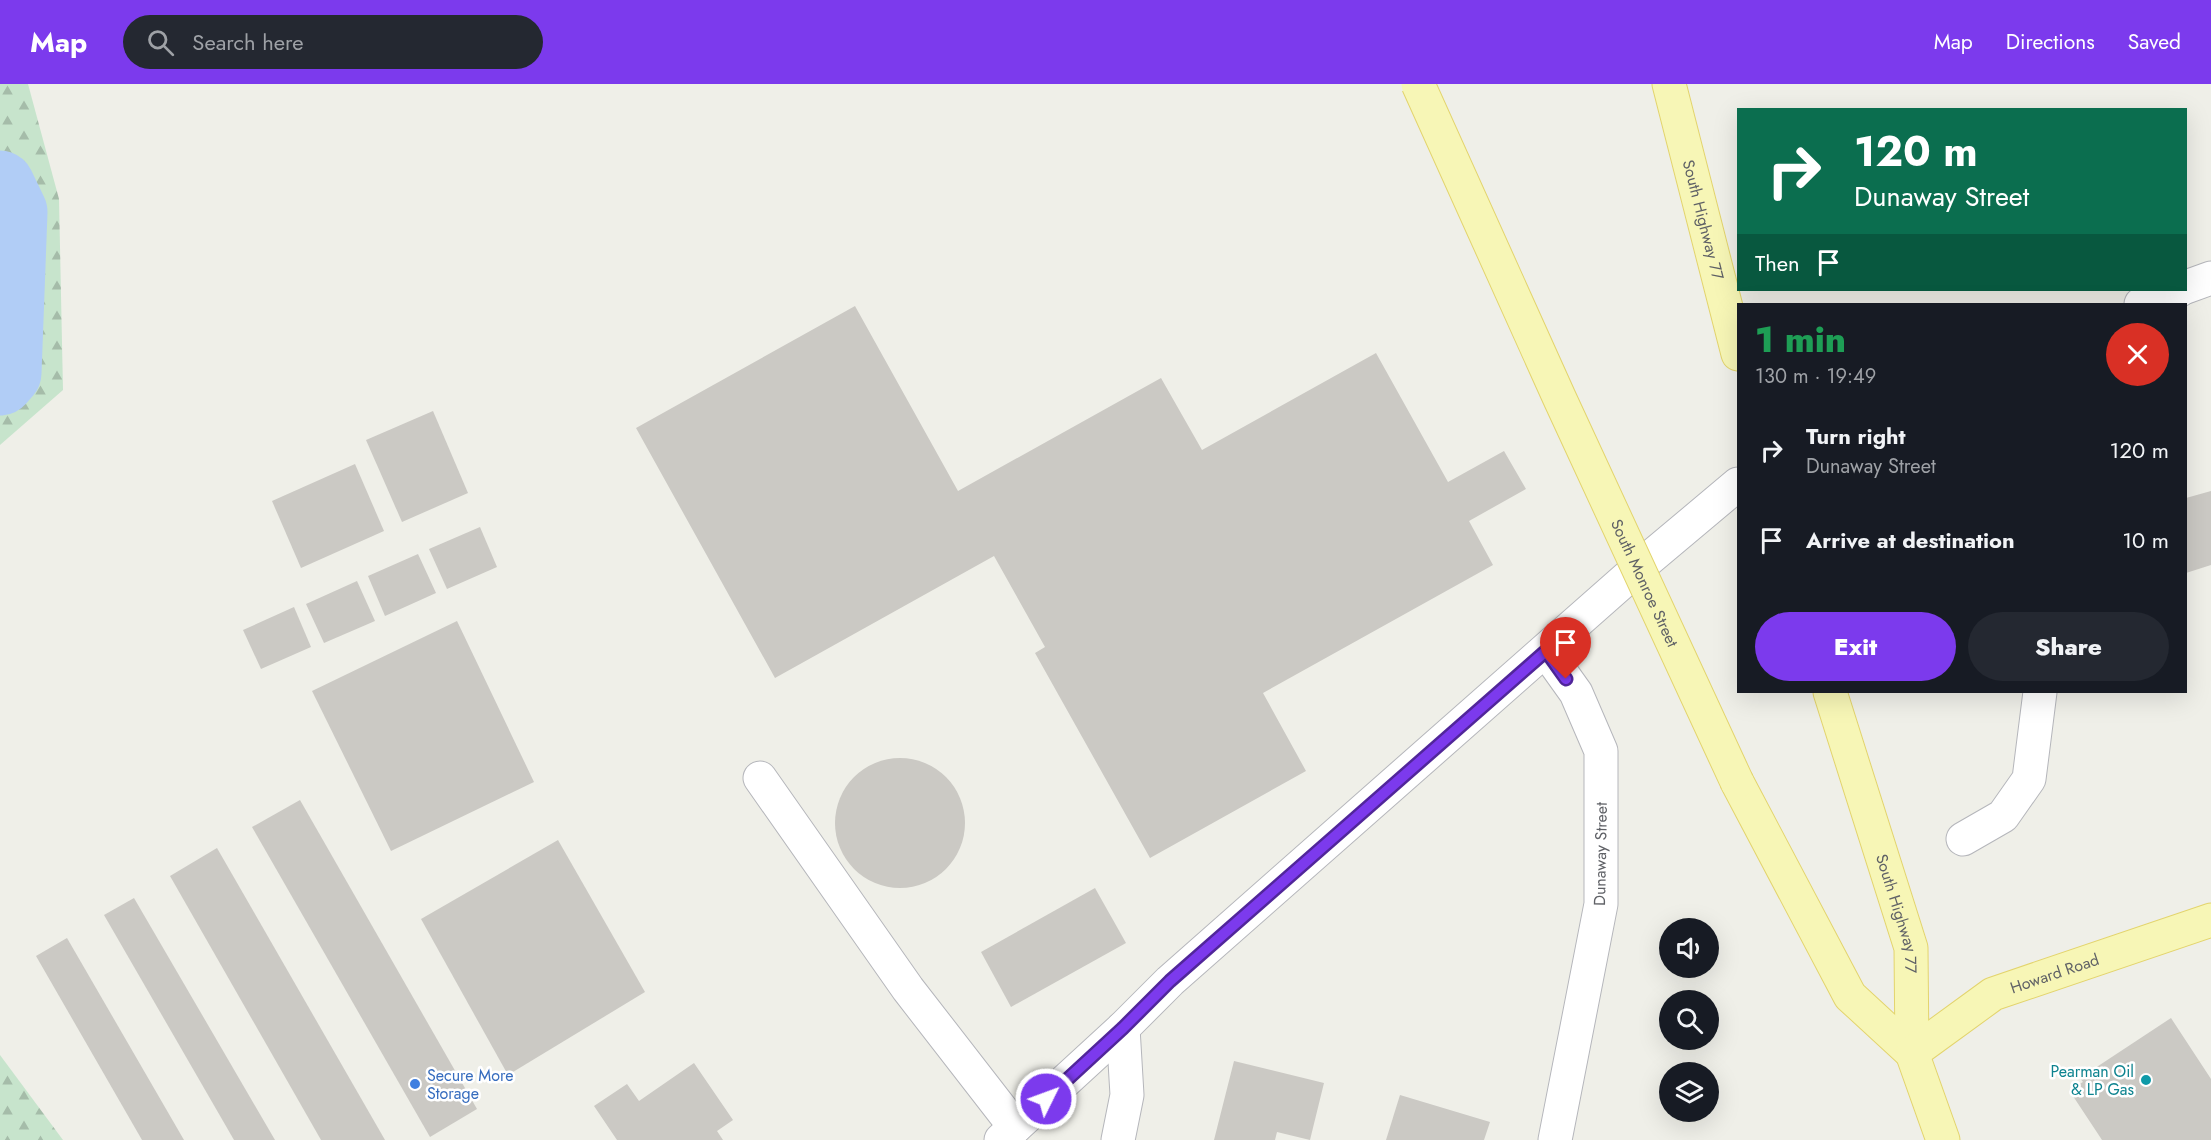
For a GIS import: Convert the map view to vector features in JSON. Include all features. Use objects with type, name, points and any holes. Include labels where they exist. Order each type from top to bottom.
[{"type":"main road","name":"South Monroe Street","points":[[1418,84],[1559,397],[1737,782],[1850,996],[1912,1053]]},
{"type":"main road","name":"South Highway 77","points":[[1669,84],[1737,350]]},
{"type":"main road","name":"South Highway 77","points":[[1830,693],[1911,948],[1912,1053],[1943,1140]]},
{"type":"main road","name":"Howard Road","points":[[1912,1053],[1993,994],[2211,920]]},
{"type":"street","points":[[2187,287],[2211,278]]},
{"type":"street","points":[[2144,303],[2177,291]]},
{"type":"street","points":[[760,778],[1008,1133],[1123,1028],[1170,981],[1646,562],[1737,485]]},
{"type":"street","name":"Dunaway Street","points":[[1546,651],[1576,693],[1601,751],[1601,904],[1554,1140]]},
{"type":"street","points":[[1963,838],[2003,816],[2029,779],[2040,693]]},
{"type":"street","points":[[1118,1140],[1127,1095],[1123,1028]]},
{"type":"green space","points":[[0,84],[28,84],[59,199],[63,390],[0,445]]},
{"type":"green space","points":[[0,1055],[63,1140],[0,1140]]},
{"type":"building","points":[[855,306],[958,491],[1161,378],[1202,450],[1376,353],[1448,482],[1504,451],[1526,489],[1469,521],[1493,565],[1263,693],[1306,771],[1150,858],[1035,653],[1045,647],[994,556],[775,678],[636,428]]},
{"type":"building","points":[[433,411],[468,493],[402,522],[366,440]]},
{"type":"building","points":[[355,464],[384,531],[301,568],[272,501]]},
{"type":"building","points":[[2211,491],[2211,565],[2187,573],[2187,498]]},
{"type":"building","points":[[480,527],[497,567],[447,589],[429,549]]},
{"type":"building","points":[[418,554],[436,593],[385,616],[368,576]]},
{"type":"building","points":[[357,581],[375,621],[324,643],[306,604]]},
{"type":"building","points":[[294,607],[311,647],[261,669],[243,630]]},
{"type":"building","points":[[457,621],[534,782],[391,851],[312,691]]},
{"type":"building","points":[[900,758],[925,763],[946,777],[960,798],[965,823],[960,848],[946,869],[925,883],[900,888],[875,883],[854,869],[840,848],[835,823],[840,798],[854,777],[875,763]]},
{"type":"building","points":[[300,800],[477,1109],[430,1137],[252,827]]},
{"type":"building","points":[[558,840],[645,992],[508,1075],[421,919]]},
{"type":"building","points":[[217,848],[385,1140],[321,1140],[170,876]]},
{"type":"building","points":[[1095,888],[1126,943],[1011,1007],[981,952]]},
{"type":"building","points":[[134,898],[275,1140],[234,1140],[104,915]]},
{"type":"building","points":[[67,938],[184,1140],[142,1140],[36,956]]},
{"type":"building","name":"Pearman Oil & LP Gas","points":[[2171,1018],[2211,1079],[2211,1140],[2102,1140],[2069,1090],[2083,1082],[2080,1078]]},
{"type":"building","points":[[1234,1061],[1324,1083],[1310,1140],[1277,1132],[1275,1140],[1214,1140]]},
{"type":"building","points":[[694,1063],[733,1120],[717,1131],[723,1140],[617,1140],[594,1106],[627,1084],[639,1101]]},
{"type":"building","points":[[1400,1095],[1490,1122],[1484,1140],[1386,1140]]},
{"type":"waterway","points":[[0,185],[13,212],[7,373],[0,381]]},
{"type":"place","name":"Pearman Oil & LP Gas","points":[[2146,1080]]},
{"type":"place","name":"Secure More Storage","points":[[415,1084]]},
{"type":"route","points":[[1046,1099],[1170,981],[1546,651],[1566,679]]}]
